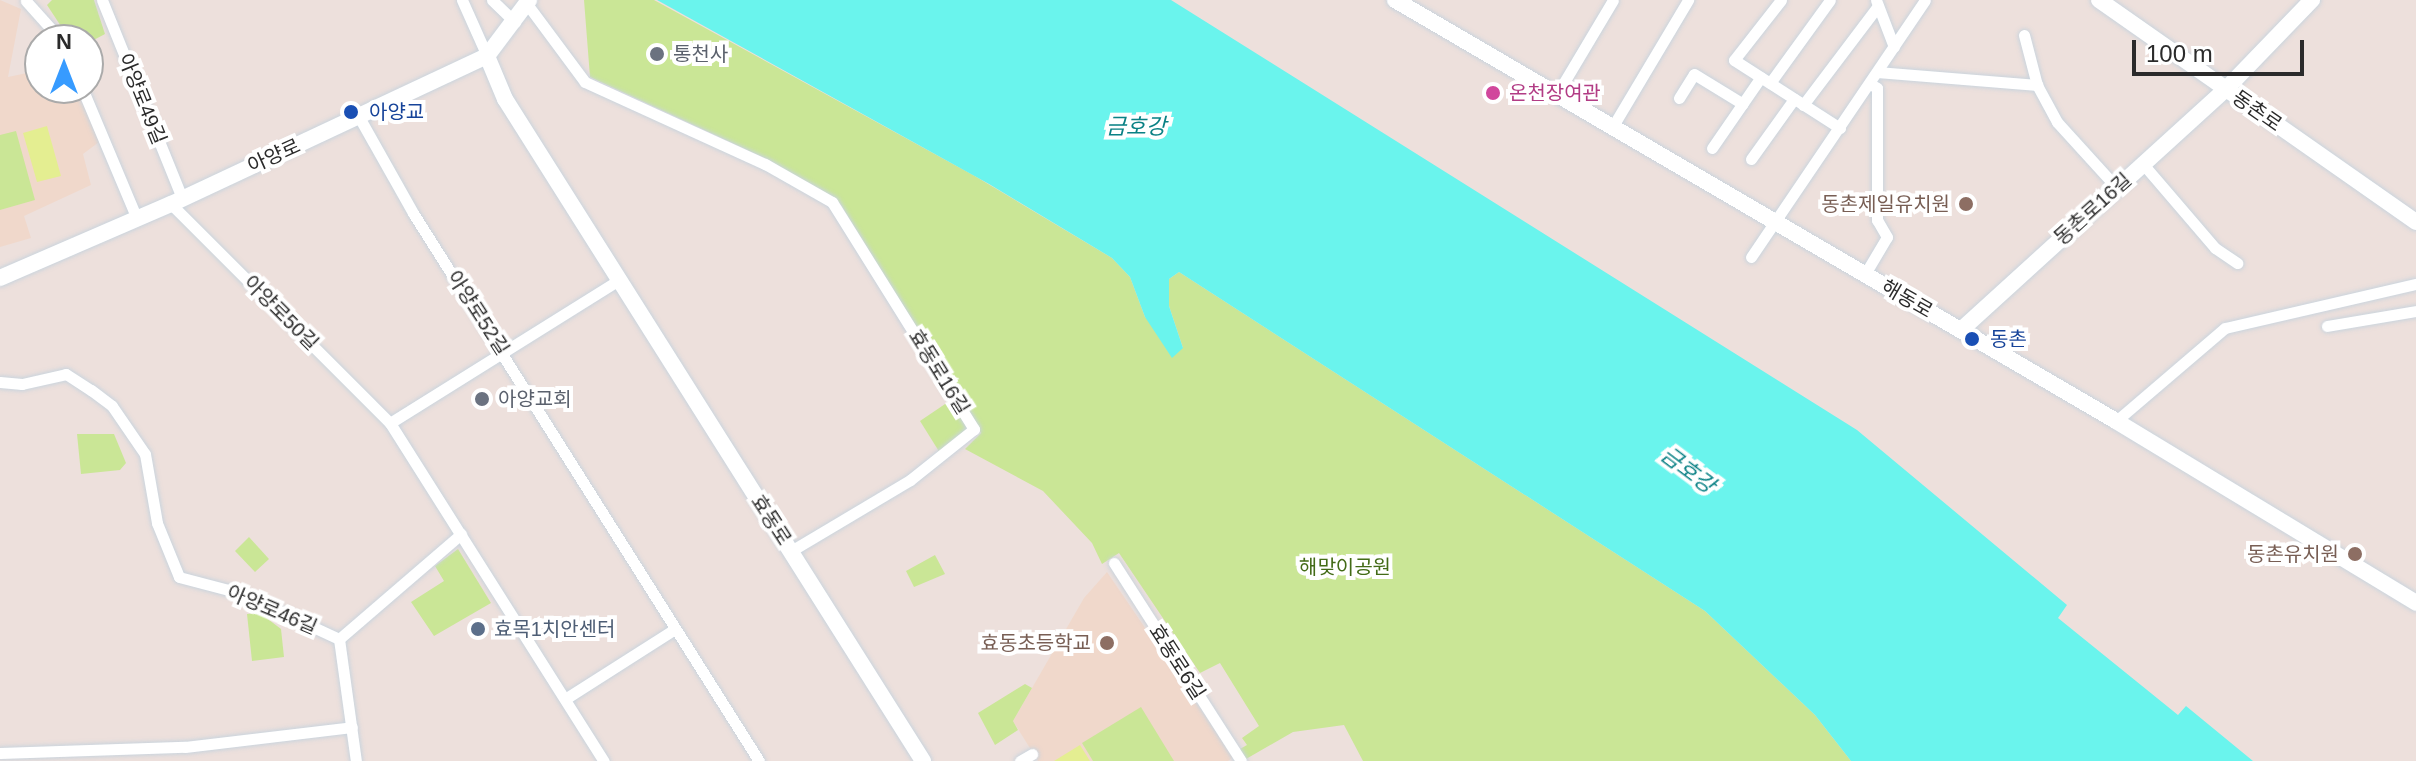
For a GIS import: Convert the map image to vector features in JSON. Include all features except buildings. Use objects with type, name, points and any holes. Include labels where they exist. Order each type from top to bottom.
[{"type":"main road","name":"동촌로","points":[[2099,0],[2416,222]]},
{"type":"main road","name":"동촌로16길","points":[[1961,330],[2226,89],[2312,0]]},
{"type":"main road","name":"해동로","points":[[1398,1],[2116,421],[2416,603]]},
{"type":"main road","name":"아양로","points":[[0,278],[137,219],[487,56],[528,2]]},
{"type":"main road","name":"효동로","points":[[487,56],[505,99],[923,761]]},
{"type":"street","points":[[26,1],[41,0]]},
{"type":"street","name":"아양로49길","points":[[102,0],[176,201]]},
{"type":"street","points":[[462,0],[487,56]]},
{"type":"street","points":[[492,0],[515,22]]},
{"type":"street","points":[[1557,94],[1613,0]]},
{"type":"street","points":[[1613,126],[1688,0]]},
{"type":"street","points":[[1781,0],[1734,60],[1840,128]]},
{"type":"street","points":[[1712,148],[1743,104],[1830,0]]},
{"type":"street","points":[[1751,257],[1925,0]]},
{"type":"street","points":[[26,1],[47,24]]},
{"type":"street","name":"효동로16길","points":[[528,2],[585,82],[767,165],[838,209],[974,429],[910,480],[791,551]]},
{"type":"street","points":[[1877,3],[1894,47]]},
{"type":"street","points":[[1751,159],[1877,3]]},
{"type":"street","points":[[2024,35],[2037,85],[2057,122],[2117,188]]},
{"type":"street","points":[[1877,72],[2037,85]]},
{"type":"street","points":[[1679,98],[1694,74],[1743,104]]},
{"type":"street","points":[[1865,274],[1887,237],[1877,220],[1877,88],[1869,83]]},
{"type":"street","points":[[89,104],[137,219]]},
{"type":"street","name":"아양로52길","points":[[359,117],[759,761]]},
{"type":"street","points":[[2143,164],[2215,248],[2237,263]]},
{"type":"street","name":"아양로50길","points":[[176,201],[390,423],[604,761]]},
{"type":"street","points":[[390,423],[619,280]]},
{"type":"street","points":[[2116,421],[2225,328],[2416,284]]},
{"type":"street","points":[[2367,295],[2372,318]]},
{"type":"street","points":[[2327,326],[2416,311]]},
{"type":"street","name":"아양로46길","points":[[0,382],[22,384],[66,374],[91,390],[112,406],[145,454],[157,523],[179,577],[240,593],[339,639]]},
{"type":"street","name":"아양로46길","points":[[339,639],[387,594],[461,534]]},
{"type":"street","name":"효동로6길","points":[[1114,563],[1241,761]]},
{"type":"street","points":[[565,699],[675,629]]},
{"type":"street","name":"아양로46길","points":[[339,639],[356,761]]},
{"type":"street","points":[[0,753],[185,747],[352,727]]},
{"type":"street","points":[[1020,761],[1032,754]]},
{"type":"shaded area","points":[[0,0],[21,9],[8,77],[24,74],[24,104],[83,104],[99,142],[83,154],[91,185],[24,216],[31,238],[0,247]]},
{"type":"shaded area","name":"효동초등학교","points":[[1107,572],[1233,757],[1228,761],[1038,761],[1013,721],[1084,598]]},
{"type":"green space","points":[[52,0],[94,0],[102,24],[59,24],[47,5]]},
{"type":"green space","name":"해맞이공원","points":[[584,0],[654,0],[973,175],[1112,258],[1130,277],[1145,317],[1183,348],[1169,306],[1169,279],[1179,272],[1705,611],[1815,715],[1851,761],[1363,761],[1344,725],[1293,732],[1246,759],[1240,749],[1247,745],[1242,738],[1259,726],[1220,663],[1200,673],[1119,553],[1102,564],[1092,543],[1043,491],[965,449],[981,433],[841,205],[771,161],[590,77]]},
{"type":"green space","points":[[47,126],[61,176],[37,182],[23,133]]},
{"type":"green space","points":[[16,131],[35,200],[0,210],[0,135]]},
{"type":"green space","points":[[951,400],[967,426],[965,434],[940,453],[920,421]]},
{"type":"green space","points":[[77,434],[114,434],[126,463],[120,470],[81,474]]},
{"type":"green space","points":[[249,537],[269,559],[255,572],[235,551]]},
{"type":"green space","points":[[458,549],[491,603],[434,636],[411,602],[444,581],[435,566]]},
{"type":"green space","points":[[935,555],[945,574],[914,587],[906,571]]},
{"type":"green space","points":[[260,613],[281,629],[284,657],[252,661],[247,614]]},
{"type":"green space","points":[[1025,684],[1032,688],[1013,721],[1018,730],[995,745],[978,713]]},
{"type":"green space","points":[[1141,707],[1174,761],[1093,761],[1082,743]]},
{"type":"green space","points":[[1080,745],[1090,761],[1054,761]]},
{"type":"water","name":"금호강","points":[[657,0],[1171,0],[1857,430],[2067,605],[2058,618],[2178,715],[2186,706],[2253,761],[1851,761],[1815,715],[1705,611],[1179,272],[1169,279],[1169,306],[1183,348],[1172,358],[1145,317],[1130,277],[1112,258],[989,184]]},
{"type":"place","name":"통천사","points":[[657,54]]},
{"type":"place","name":"온천장여관","points":[[1493,93]]},
{"type":"place","name":"아양교","points":[[351,112]]},
{"type":"place","name":"동촌제일유치원","points":[[1966,204]]},
{"type":"place","name":"동촌","points":[[1972,339]]},
{"type":"place","name":"아양교회","points":[[482,399]]},
{"type":"place","name":"동촌유치원","points":[[2355,554]]},
{"type":"place","name":"효목1치안센터","points":[[478,629]]},
{"type":"place","name":"효동초등학교","points":[[1107,643]]}]
